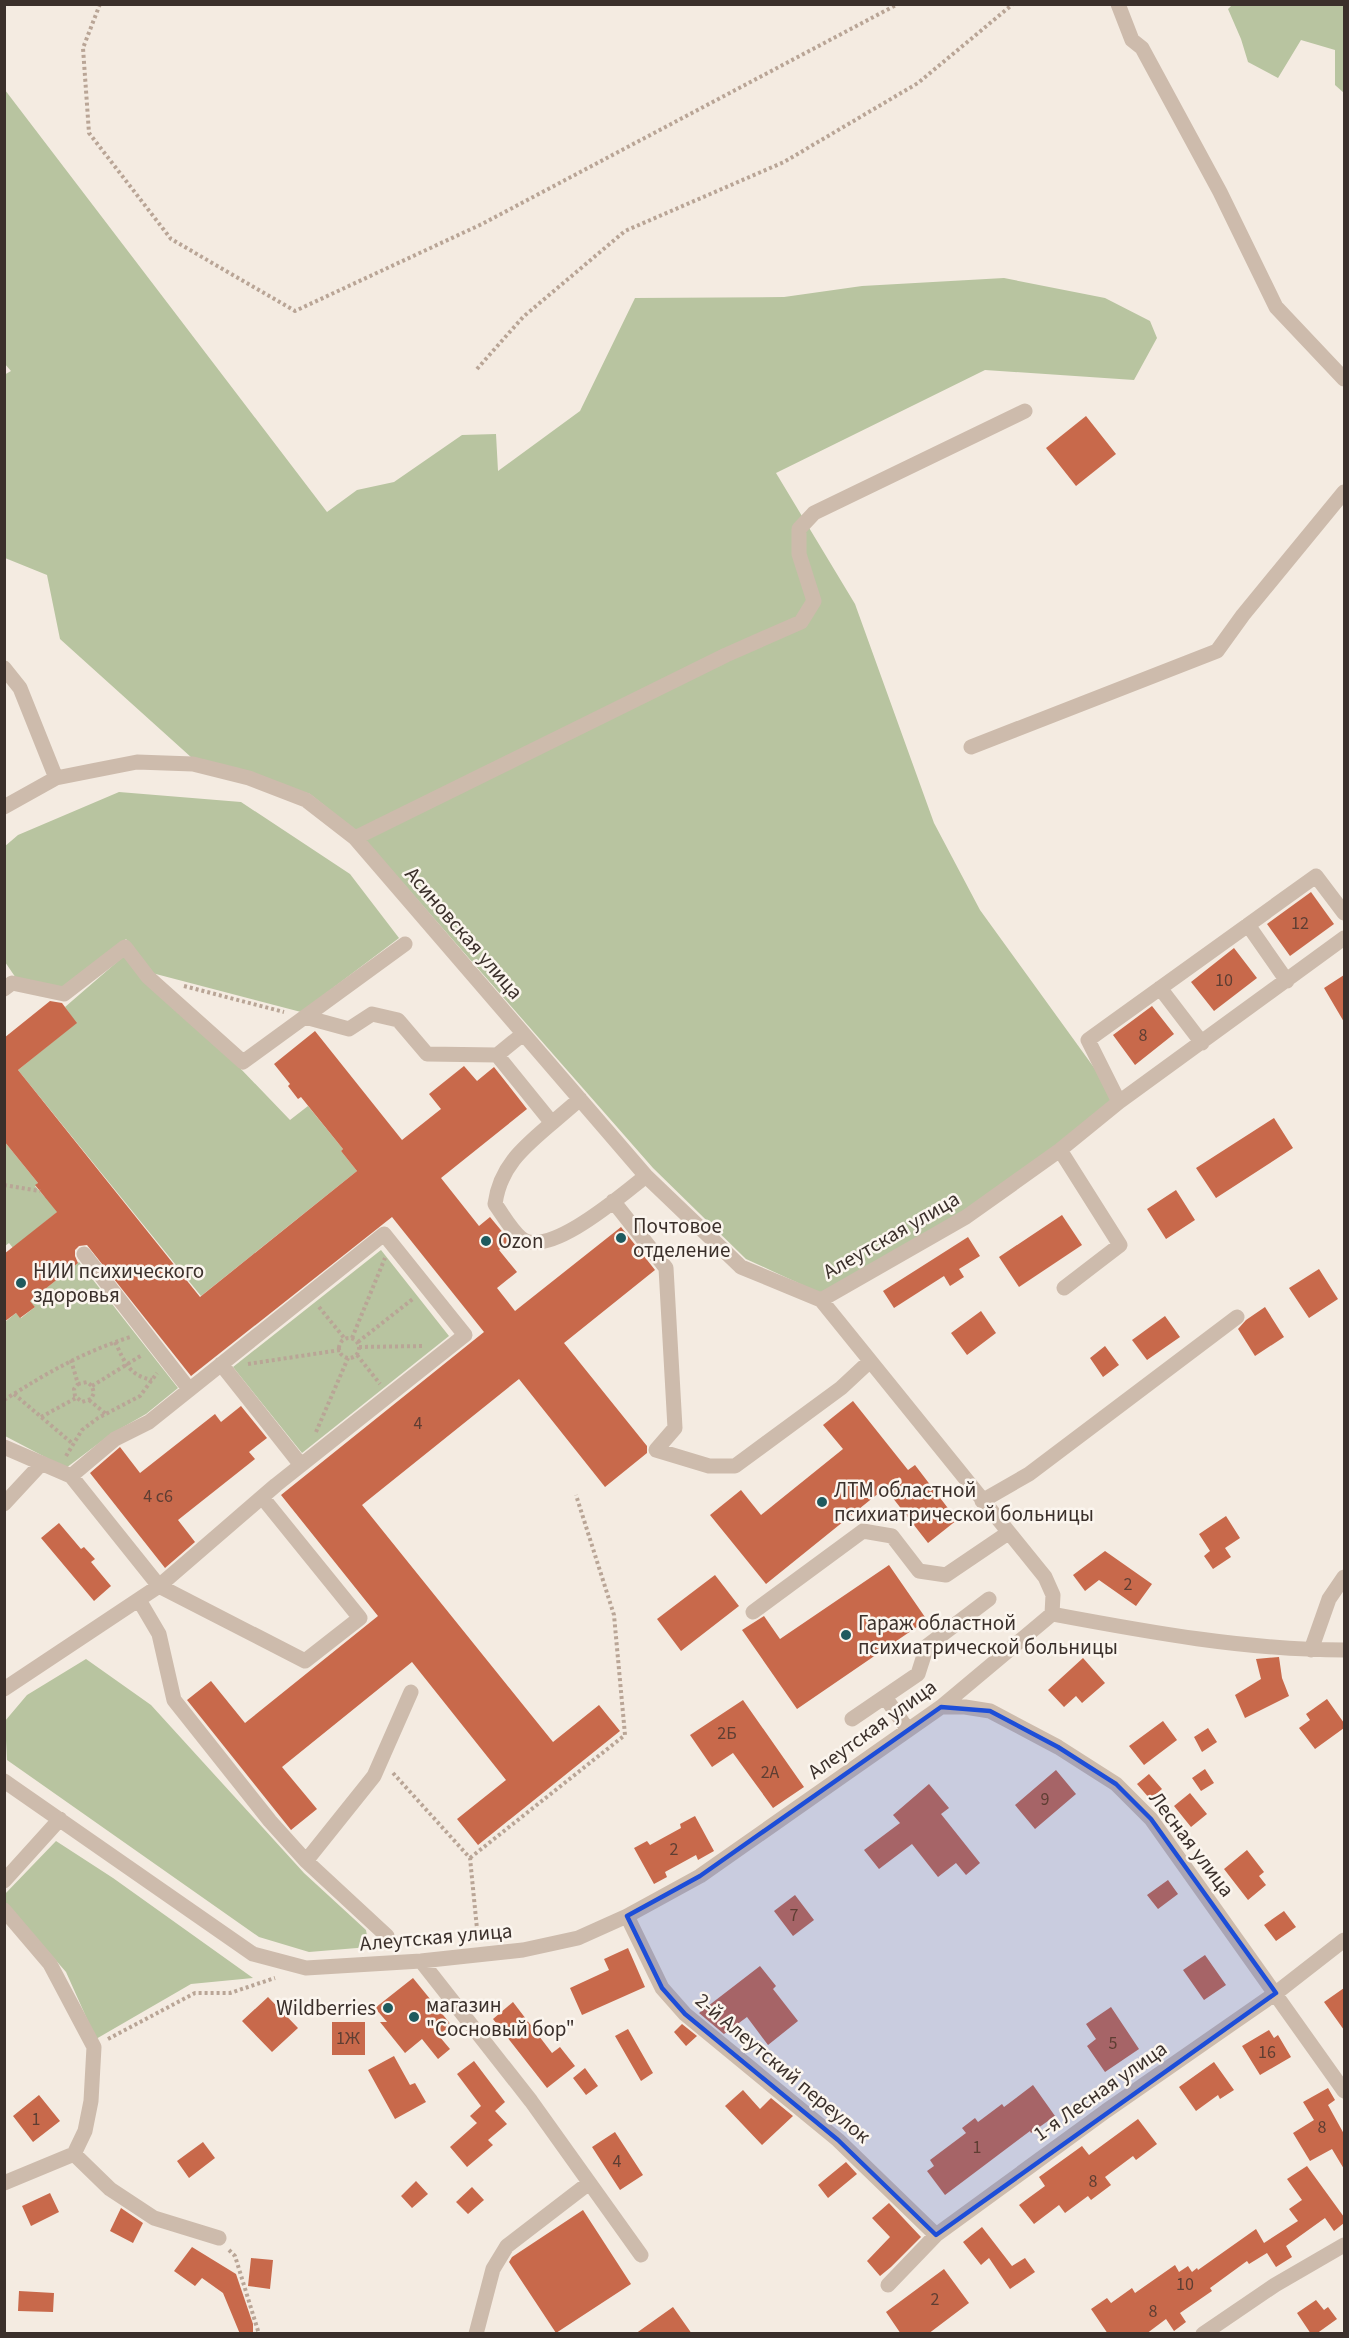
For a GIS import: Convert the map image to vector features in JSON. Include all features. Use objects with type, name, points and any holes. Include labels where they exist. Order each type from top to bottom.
[{"type":"street","points":[[1118,4],[1132,40],[1142,48],[1220,192],[1276,308],[1344,379]]},
{"type":"street","points":[[355,838],[726,655],[801,622],[814,601],[799,554],[799,529],[814,513],[1025,411]]},
{"type":"street","points":[[971,747],[1217,651],[1243,615],[1344,492]]},
{"type":"street","points":[[4,669],[20,688],[56,778]]},
{"type":"street","name":"Асиновская улица","points":[[4,807],[56,778],[137,762],[193,764],[249,778],[306,800],[355,838],[646,1176],[741,1267],[821,1300]]},
{"type":"street","points":[[1119,1102],[1088,1040],[1316,876],[1344,913]]},
{"type":"street","points":[[1248,925],[1287,981]]},
{"type":"street","name":"Алеутская улица","points":[[4,1781],[253,1954],[306,1968],[421,1961],[523,1950],[578,1938],[627,1916],[700,1876],[941,1707],[1052,1614],[1053,1595],[1045,1576],[821,1300],[966,1217],[1060,1150],[1119,1102],[1344,938]]},
{"type":"street","points":[[7,982],[64,994],[125,947],[148,977],[243,1062],[405,944]]},
{"type":"street","points":[[1160,988],[1202,1043]]},
{"type":"street","points":[[305,1017],[349,1029],[372,1014],[398,1020],[427,1054],[497,1055],[523,1034]]},
{"type":"street","points":[[497,1055],[552,1123]]},
{"type":"street","points":[[580,1099],[516,1154],[497,1188],[495,1204],[522,1239],[538,1243],[574,1229],[646,1176]]},
{"type":"street","points":[[1060,1150],[1120,1245],[1064,1288]]},
{"type":"street","points":[[613,1201],[666,1268],[675,1428],[656,1450],[709,1466],[735,1466],[841,1388],[870,1361]]},
{"type":"street","points":[[4,1689],[159,1586],[301,1465],[465,1335],[384,1234],[223,1366],[189,1389],[149,1422],[115,1439],[64,1473]]},
{"type":"street","points":[[84,1254],[189,1389]]},
{"type":"street","points":[[982,1501],[1029,1474],[1237,1317]]},
{"type":"street","points":[[223,1366],[301,1465]]},
{"type":"street","points":[[4,1447],[64,1473],[159,1586],[305,1662],[360,1618],[262,1497]]},
{"type":"street","points":[[4,1504],[42,1463]]},
{"type":"street","points":[[753,1612],[863,1531],[892,1536],[919,1570],[946,1575],[1008,1533]]},
{"type":"street","points":[[1311,1650],[1329,1599],[1344,1577]]},
{"type":"street","points":[[852,1719],[918,1674],[927,1646],[989,1599]]},
{"type":"street","points":[[139,1600],[159,1634],[174,1700],[270,1821],[306,1861],[387,1936]]},
{"type":"street","points":[[1052,1614],[1159,1634],[1311,1650],[1344,1650]]},
{"type":"street","points":[[306,1861],[374,1776],[411,1692]]},
{"type":"street","points":[[885,1697],[908,1730]]},
{"type":"street","name":"Лесная улица","points":[[941,1707],[965,1707],[990,1712],[1058,1747],[1116,1784],[1151,1819],[1344,2091]]},
{"type":"street","points":[[4,1881],[60,1819]]},
{"type":"street","points":[[4,1910],[50,1964],[94,2047],[91,2101],[85,2131],[74,2154],[4,2183]]},
{"type":"street","name":"2-й Алеутский переулок","points":[[627,1916],[662,1988],[685,2014],[838,2140],[936,2235]]},
{"type":"street","name":"1-я Лесная улица","points":[[888,2285],[936,2235],[1106,2111],[1276,1993],[1344,1940]]},
{"type":"street","points":[[421,1961],[531,2101],[641,2255]]},
{"type":"street","points":[[74,2154],[110,2189],[154,2218],[219,2238]]},
{"type":"street","points":[[476,2334],[493,2269],[507,2246],[589,2183]]},
{"type":"street","points":[[1203,2334],[1275,2285],[1344,2245]]},
{"type":"path","points":[[100,4],[83,48],[89,133],[171,239],[296,311],[482,224],[898,4]]},
{"type":"path","points":[[477,369],[523,317],[625,231],[784,162],[918,83],[1013,4]]},
{"type":"path","points":[[182,986],[305,1017]]},
{"type":"path","points":[[4,1185],[40,1191]]},
{"type":"path","points":[[352,1338],[391,1243]]},
{"type":"path","points":[[381,1386],[357,1355],[359,1345],[426,1288]]},
{"type":"path","points":[[308,1294],[345,1339]]},
{"type":"path","points":[[4,1400],[47,1372],[71,1360],[145,1332]]},
{"type":"path","points":[[348,1358],[342,1354],[340,1343],[352,1338]]},
{"type":"path","points":[[352,1338],[359,1345],[451,1346]]},
{"type":"path","points":[[114,1342],[127,1366],[138,1377],[152,1380]]},
{"type":"path","points":[[92,1386],[156,1346]]},
{"type":"path","points":[[223,1366],[340,1350]]},
{"type":"path","points":[[315,1433],[348,1358],[357,1355]]},
{"type":"path","points":[[71,1360],[78,1384]]},
{"type":"path","points":[[64,1473],[73,1444],[82,1430],[140,1396],[166,1360]]},
{"type":"path","points":[[87,1382],[92,1386],[94,1393],[89,1400],[82,1402],[76,1398],[74,1389],[78,1384],[87,1382]]},
{"type":"path","points":[[14,1394],[73,1444]]},
{"type":"path","points":[[41,1417],[76,1398]]},
{"type":"path","points":[[89,1400],[106,1414]]},
{"type":"path","points":[[470,1858],[625,1735],[614,1615],[576,1495]]},
{"type":"path","points":[[381,1760],[470,1858],[480,1954]]},
{"type":"path","points":[[94,2047],[195,1993],[230,1993],[306,1968]]},
{"type":"path","points":[[219,2238],[235,2256],[259,2334]]},
{"type":"highlighted area","points":[[941,1707],[990,1711],[1058,1747],[1116,1784],[1151,1819],[1276,1993],[936,2235],[838,2140],[685,2014],[662,1988],[627,1916],[700,1876]]},
{"type":"green space","points":[[1233,4],[1344,5],[1344,93],[1335,85],[1335,50],[1301,40],[1278,78],[1248,62],[1228,9]]},
{"type":"green space","points":[[5,90],[327,512],[357,490],[394,482],[462,435],[496,434],[498,471],[580,411],[635,298],[784,297],[862,286],[1004,278],[1105,298],[1150,321],[1157,338],[1134,380],[985,370],[776,473],[855,604],[934,823],[980,910],[1116,1098],[1057,1146],[964,1213],[820,1293],[746,1259],[653,1168],[359,833],[310,794],[192,758],[60,639],[47,575],[5,558],[4,375],[11,371],[4,363]]},
{"type":"green space","points":[[119,792],[241,802],[350,874],[399,938],[301,1012],[152,973],[126,939],[65,989],[18,981],[5,962],[4,847],[18,835]]},
{"type":"green space","points":[[124,956],[239,1067],[290,1120],[308,1106],[343,1149],[341,1151],[357,1171],[201,1296],[18,1070],[76,1023],[65,1007]]},
{"type":"green space","points":[[4,1141],[38,1183],[35,1186],[45,1197],[72,1200],[13,1248],[9,1243],[5,1246]]},
{"type":"green space","points":[[381,1250],[449,1336],[302,1453],[233,1367]]},
{"type":"green space","points":[[79,1262],[178,1388],[146,1414],[111,1434],[66,1468],[5,1436],[5,1322],[16,1313],[21,1318],[35,1307],[30,1301]]},
{"type":"green space","points":[[86,1659],[151,1705],[304,1873],[366,1930],[369,1947],[309,1952],[259,1937],[7,1760],[5,1721],[27,1695]]},
{"type":"green space","points":[[56,1841],[113,1878],[253,1978],[191,1984],[96,2039],[66,1972],[5,1902],[4,1895]]},
{"type":"building","points":[[1086,416],[1116,454],[1076,486],[1046,448]]},
{"type":"building","points":[[1311,892],[1334,924],[1290,956],[1267,924]]},
{"type":"building","points":[[1234,948],[1257,978],[1214,1011],[1191,982]]},
{"type":"building","points":[[1344,975],[1344,1022],[1324,988]]},
{"type":"building","points":[[50,1001],[62,1003],[77,1023],[18,1070],[200,1297],[357,1171],[341,1151],[343,1149],[301,1097],[298,1099],[288,1086],[290,1084],[274,1064],[315,1031],[402,1140],[441,1109],[429,1094],[464,1066],[477,1081],[494,1067],[527,1109],[441,1178],[479,1226],[490,1217],[510,1241],[499,1250],[517,1272],[497,1288],[515,1311],[621,1227],[655,1270],[564,1343],[647,1446],[647,1453],[605,1487],[519,1379],[362,1505],[553,1742],[599,1705],[620,1731],[478,1845],[457,1819],[506,1780],[412,1662],[282,1767],[317,1809],[291,1830],[187,1700],[211,1681],[245,1723],[378,1616],[281,1495],[484,1332],[392,1217],[191,1376],[87,1245],[79,1246],[75,1250],[78,1263],[30,1301],[35,1307],[20,1318],[16,1313],[4,1322],[4,1254],[57,1212],[35,1185],[38,1183],[4,1141],[4,1038]]},
{"type":"building","points":[[1152,1006],[1174,1034],[1135,1065],[1113,1035]]},
{"type":"building","points":[[1274,1118],[1293,1148],[1216,1198],[1196,1168]]},
{"type":"building","points":[[1176,1190],[1195,1220],[1166,1239],[1147,1209]]},
{"type":"building","points":[[1062,1215],[1082,1245],[1019,1287],[999,1257]]},
{"type":"building","points":[[968,1237],[980,1256],[959,1269],[964,1277],[950,1286],[944,1276],[894,1308],[883,1291]]},
{"type":"building","points":[[1319,1269],[1338,1299],[1309,1318],[1289,1288]]},
{"type":"building","points":[[1265,1307],[1284,1337],[1255,1356],[1238,1329],[1246,1320]]},
{"type":"building","points":[[981,1311],[996,1333],[967,1355],[951,1333]]},
{"type":"building","points":[[1165,1316],[1180,1337],[1147,1360],[1132,1340]]},
{"type":"building","points":[[1105,1346],[1119,1365],[1103,1377],[1090,1358]]},
{"type":"building","name":"ЛТМ областной психиатрической больницы","points":[[853,1401],[908,1470],[915,1465],[957,1520],[928,1543],[885,1488],[766,1584],[710,1515],[741,1490],[761,1515],[843,1449],[823,1425]]},
{"type":"building","points":[[241,1406],[267,1438],[249,1452],[255,1459],[178,1520],[195,1542],[165,1568],[90,1473],[120,1447],[140,1473],[215,1414],[221,1422]]},
{"type":"building","points":[[1226,1516],[1240,1538],[1225,1548],[1231,1557],[1213,1569],[1204,1556],[1210,1551],[1199,1534]]},
{"type":"building","points":[[59,1523],[81,1549],[84,1547],[95,1559],[91,1562],[111,1586],[94,1601],[41,1538]]},
{"type":"building","points":[[1105,1551],[1152,1584],[1136,1606],[1099,1580],[1085,1591],[1073,1575]]},
{"type":"building","name":"Гараж областной психиатрической больницы","points":[[889,1565],[927,1620],[797,1709],[742,1630],[764,1616],[780,1639]]},
{"type":"building","points":[[715,1575],[739,1606],[681,1651],[657,1619]]},
{"type":"building","points":[[1279,1657],[1282,1678],[1289,1696],[1245,1718],[1235,1695],[1261,1679],[1256,1659]]},
{"type":"building","points":[[1083,1658],[1105,1683],[1082,1703],[1076,1696],[1064,1707],[1048,1690]]},
{"type":"building","points":[[1327,1699],[1344,1723],[1344,1728],[1315,1749],[1299,1728],[1310,1720],[1306,1714]]},
{"type":"building","points":[[743,1700],[804,1787],[773,1808],[733,1753],[712,1767],[690,1735]]},
{"type":"building","points":[[1163,1721],[1177,1740],[1144,1765],[1129,1746]]},
{"type":"building","points":[[1208,1728],[1217,1742],[1202,1752],[1194,1737]]},
{"type":"building","points":[[1205,1769],[1214,1783],[1201,1791],[1192,1778]]},
{"type":"building","points":[[1056,1770],[1076,1794],[1035,1829],[1015,1805]]},
{"type":"building","points":[[1149,1774],[1162,1789],[1150,1799],[1137,1784]]},
{"type":"building","points":[[929,1784],[949,1808],[941,1814],[980,1863],[966,1875],[956,1863],[938,1877],[912,1844],[879,1869],[864,1850],[900,1823],[893,1815]]},
{"type":"building","points":[[1190,1793],[1207,1814],[1191,1827],[1174,1806]]},
{"type":"building","points":[[695,1816],[714,1851],[698,1860],[696,1855],[665,1872],[667,1877],[654,1884],[634,1848],[647,1841],[650,1845],[681,1828],[680,1824]]},
{"type":"building","points":[[1247,1850],[1264,1872],[1259,1876],[1266,1885],[1248,1900],[1224,1869]]},
{"type":"building","points":[[1168,1880],[1178,1894],[1158,1909],[1147,1895]]},
{"type":"building","points":[[795,1895],[814,1920],[793,1936],[774,1911]]},
{"type":"building","points":[[1284,1911],[1296,1927],[1276,1941],[1264,1925]]},
{"type":"building","points":[[628,1948],[645,1987],[582,2015],[570,1988],[609,1970],[604,1959]]},
{"type":"building","points":[[1205,1955],[1226,1985],[1204,2000],[1183,1970]]},
{"type":"building","points":[[760,1966],[776,1986],[773,1989],[798,2021],[768,2045],[747,2017],[724,2034],[699,2013]]},
{"type":"building","name":"магазин \"Сосновый бор\"","points":[[413,1978],[452,2026],[439,2036],[450,2049],[438,2059],[422,2039],[405,2053],[380,2022],[387,2022],[375,2008]]},
{"type":"building","points":[[1344,1988],[1344,2030],[1324,2002]]},
{"type":"building","points":[[268,1997],[298,2028],[272,2052],[242,2021]]},
{"type":"building","points":[[513,2002],[552,2053],[560,2047],[575,2066],[547,2088],[493,2019]]},
{"type":"building","points":[[1111,2007],[1139,2049],[1105,2072],[1087,2046],[1096,2039],[1086,2024]]},
{"type":"building","points":[[332,2022],[365,2022],[365,2055],[332,2055]]},
{"type":"building","points":[[682,2024],[697,2036],[686,2046],[674,2032]]},
{"type":"building","points":[[628,2029],[653,2073],[641,2081],[615,2036]]},
{"type":"building","points":[[1269,2030],[1274,2038],[1278,2035],[1291,2057],[1260,2075],[1242,2046]]},
{"type":"building","points":[[394,2056],[410,2085],[415,2083],[426,2102],[395,2119],[368,2070]]},
{"type":"building","points":[[474,2061],[505,2102],[495,2111],[507,2124],[488,2140],[493,2145],[467,2167],[450,2147],[477,2123],[470,2116],[481,2106],[457,2074]]},
{"type":"building","points":[[1214,2062],[1234,2090],[1220,2099],[1218,2095],[1196,2111],[1179,2087]]},
{"type":"building","points":[[585,2068],[598,2086],[586,2095],[573,2078]]},
{"type":"building","points":[[1033,2085],[1055,2116],[1031,2133],[1030,2131],[945,2195],[927,2171],[934,2166],[930,2160],[966,2133],[962,2128],[975,2118],[978,2122],[1002,2104],[1004,2107]]},
{"type":"building","points":[[1328,2088],[1335,2100],[1328,2105],[1344,2134],[1344,2169],[1332,2149],[1310,2161],[1293,2133],[1314,2120],[1303,2102]]},
{"type":"building","points":[[743,2090],[760,2109],[771,2098],[793,2116],[762,2145],[725,2106]]},
{"type":"building","points":[[39,2095],[60,2121],[33,2142],[13,2116]]},
{"type":"building","points":[[1138,2119],[1157,2144],[1136,2160],[1133,2156],[1105,2177],[1111,2185],[1091,2200],[1088,2196],[1065,2213],[1059,2205],[1034,2224],[1019,2205],[1045,2186],[1039,2177],[1082,2146],[1089,2155]]},
{"type":"building","points":[[615,2132],[643,2175],[620,2190],[592,2147]]},
{"type":"building","points":[[203,2142],[215,2158],[189,2178],[177,2161]]},
{"type":"building","points":[[846,2162],[857,2174],[828,2198],[818,2185]]},
{"type":"building","points":[[1307,2166],[1344,2217],[1344,2223],[1334,2231],[1325,2218],[1286,2246],[1292,2257],[1276,2267],[1267,2253],[1249,2264],[1247,2261],[1210,2288],[1212,2291],[1180,2313],[1186,2322],[1174,2331],[1166,2319],[1146,2334],[1108,2334],[1091,2309],[1107,2298],[1111,2303],[1132,2288],[1135,2293],[1175,2265],[1179,2272],[1188,2266],[1192,2272],[1197,2268],[1198,2270],[1256,2229],[1264,2243],[1298,2221],[1289,2209],[1302,2200],[1287,2179]]},
{"type":"building","points":[[416,2181],[428,2194],[412,2208],[401,2196]]},
{"type":"building","points":[[472,2187],[484,2200],[468,2214],[456,2202]]},
{"type":"building","points":[[50,2193],[59,2212],[31,2226],[22,2206]]},
{"type":"building","points":[[889,2203],[921,2237],[880,2276],[867,2261],[890,2237],[872,2218]]},
{"type":"building","points":[[121,2208],[143,2223],[133,2243],[110,2231]]},
{"type":"building","points":[[583,2210],[631,2284],[556,2333],[509,2262],[512,2257]]},
{"type":"building","points":[[982,2227],[1012,2266],[1025,2258],[1035,2272],[1010,2289],[989,2258],[981,2265],[963,2242]]},
{"type":"building","points":[[192,2247],[236,2274],[253,2324],[253,2334],[240,2334],[223,2293],[202,2278],[195,2286],[174,2271]]},
{"type":"building","points":[[251,2258],[273,2260],[270,2289],[248,2286]]},
{"type":"building","points":[[944,2269],[969,2303],[928,2334],[901,2334],[886,2312]]},
{"type":"building","points":[[19,2291],[54,2293],[53,2312],[18,2311]]},
{"type":"building","points":[[1316,2300],[1324,2310],[1328,2307],[1337,2319],[1316,2334],[1311,2334],[1297,2313]]},
{"type":"building","points":[[673,2307],[692,2334],[635,2334]]},
{"type":"place","name":"Почтовое отделение","points":[[621,1238]]},
{"type":"place","name":"Ozon","points":[[486,1241]]},
{"type":"place","name":"НИИ психического здоровья","points":[[21,1283]]},
{"type":"place","name":"ЛТМ областной психиатрической больницы","points":[[822,1502]]},
{"type":"place","name":"Гараж областной психиатрической больницы","points":[[846,1635]]},
{"type":"place","name":"Wildberries","points":[[388,2008]]},
{"type":"place","name":"магазин \"Сосновый бор\"","points":[[414,2017]]}]
